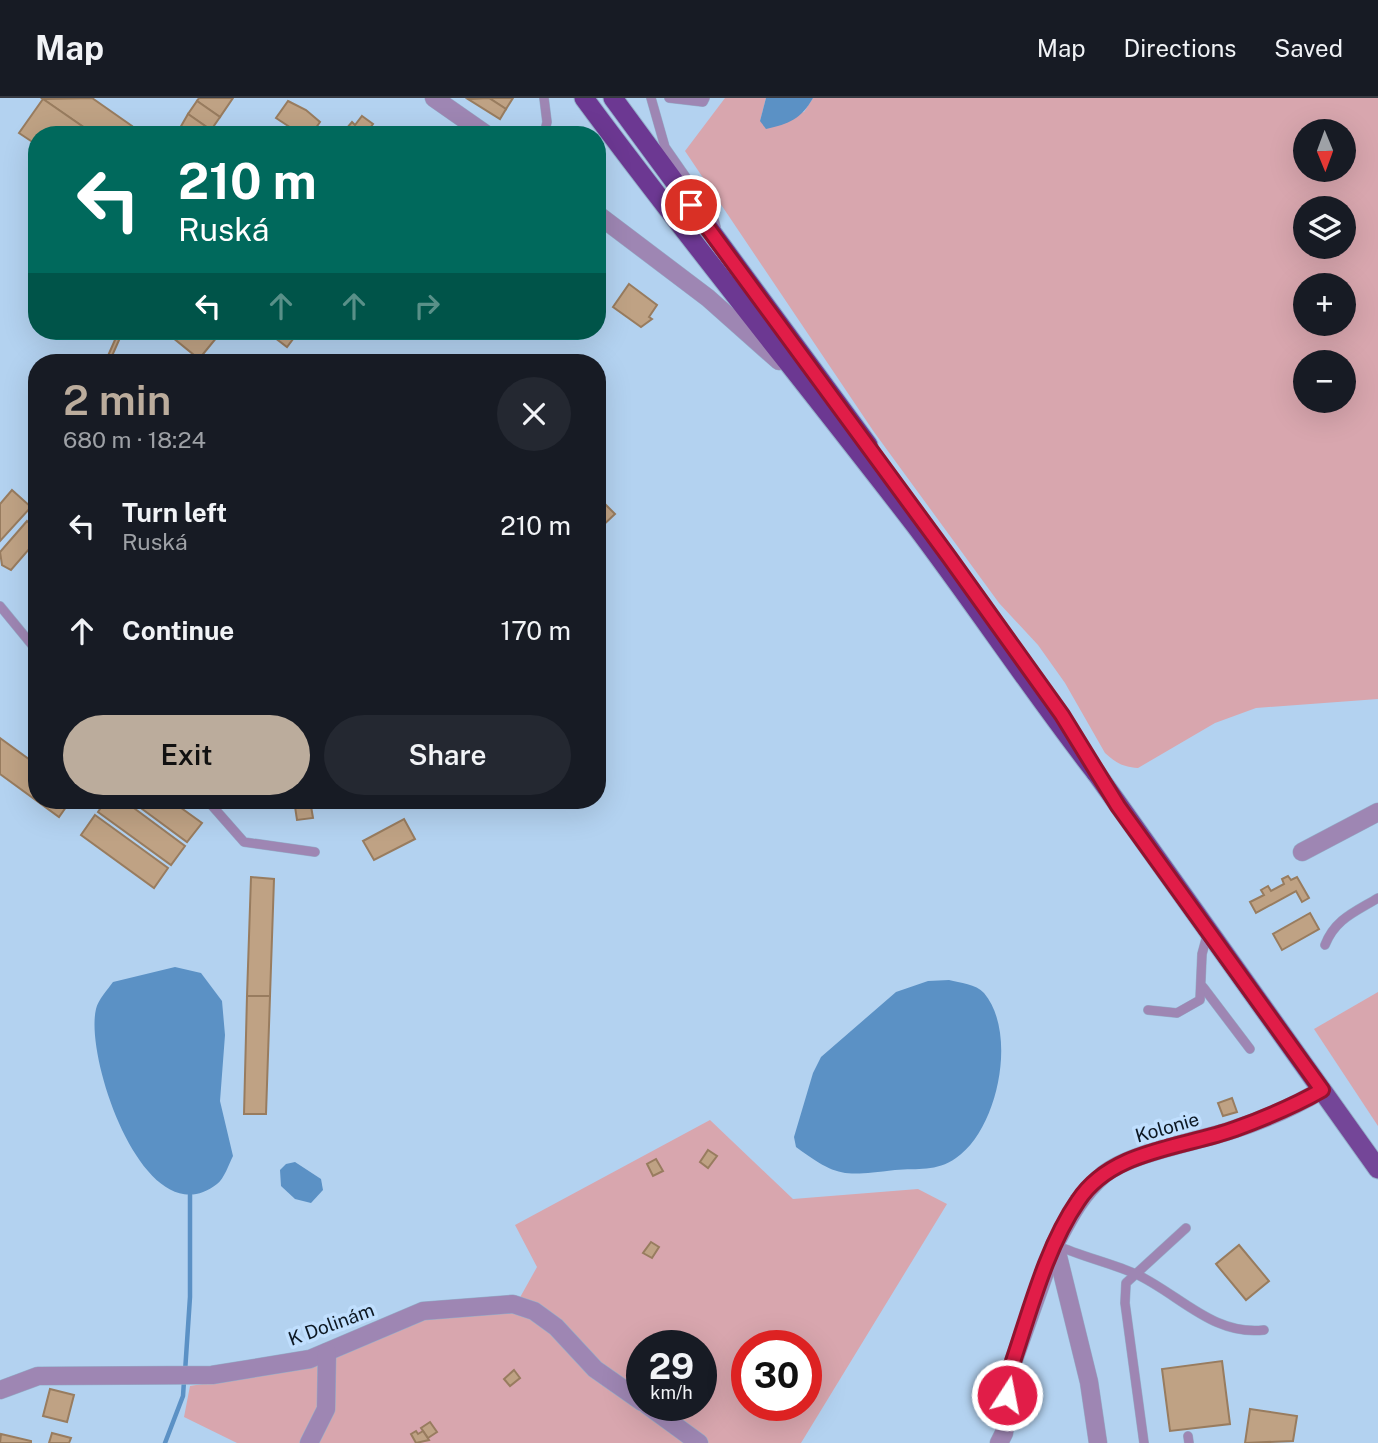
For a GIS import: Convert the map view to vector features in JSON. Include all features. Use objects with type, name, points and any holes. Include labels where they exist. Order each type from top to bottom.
[{"type":"highway","points":[[584,98],[605,126]]},
{"type":"highway","points":[[613,98],[879,460],[1056,707],[1096,773]]},
{"type":"highway","points":[[606,127],[934,551],[1050,714],[1096,773]]},
{"type":"main road","points":[[1096,773],[1378,1169]]},
{"type":"street","points":[[434,98],[474,126]]},
{"type":"street","points":[[606,221],[708,298],[805,387]]},
{"type":"street","points":[[1302,852],[1378,812]]},
{"type":"street","name":"Kolonie","points":[[999,1443],[1004,1433],[1007,1411],[1007,1379],[1055,1244],[1078,1199],[1105,1173],[1132,1159],[1233,1130],[1296,1105],[1322,1090]]},
{"type":"street","points":[[1055,1244],[1089,1382],[1098,1443]]},
{"type":"street","name":"K Dolinám","points":[[0,1390],[38,1376],[212,1375],[310,1359],[423,1311],[513,1304],[534,1311],[545,1319],[595,1368],[626,1390]]},
{"type":"street","points":[[309,1443],[326,1409],[327,1352]]},
{"type":"street","points":[[669,1421],[699,1443]]},
{"type":"lane","points":[[544,98],[546,126]]},
{"type":"lane","points":[[650,98],[665,147],[713,216],[722,248]]},
{"type":"lane","points":[[669,98],[685,102],[703,102],[705,98]]},
{"type":"lane","points":[[0,606],[28,640]]},
{"type":"lane","points":[[215,809],[244,842],[315,852]]},
{"type":"lane","points":[[1325,945],[1330,932],[1342,918],[1378,898]]},
{"type":"lane","points":[[1148,1010],[1170,1014],[1184,1010],[1200,1000],[1203,988],[1202,954],[1209,931]]},
{"type":"lane","points":[[1203,988],[1250,1048]]},
{"type":"lane","points":[[1144,1443],[1125,1303],[1126,1283],[1186,1228]]},
{"type":"lane","points":[[1055,1244],[1137,1275],[1219,1325],[1245,1332],[1264,1330]]},
{"type":"shaded area","points":[[725,98],[766,98],[760,121],[804,112],[813,98],[1378,98],[1378,699],[1256,708],[1215,723],[1138,768],[1124,765],[1105,753],[1065,683],[1038,645],[999,603],[874,432],[685,151]]},
{"type":"shaded area","points":[[1378,992],[1378,1126],[1314,1029]]},
{"type":"shaded area","points":[[710,1120],[793,1199],[918,1189],[947,1204],[822,1409],[822,1330],[731,1330],[731,1421],[814,1421],[801,1443],[237,1443],[184,1417],[190,1386],[316,1365],[424,1318],[513,1310],[537,1267],[515,1225]]},
{"type":"water","points":[[766,98],[813,98],[794,120],[766,129],[760,121]]},
{"type":"water","points":[[175,967],[201,973],[222,1001],[225,1035],[220,1101],[233,1156],[220,1182],[191,1195],[166,1187],[144,1166],[125,1136],[110,1101],[95,1033],[97,1006],[113,982]]},
{"type":"water","points":[[949,980],[972,986],[984,993],[994,1010],[1000,1032],[1001,1055],[992,1104],[971,1145],[941,1166],[852,1174],[822,1165],[796,1147],[794,1137],[813,1073],[821,1057],[896,992],[928,981]]},
{"type":"water","points":[[295,1162],[321,1179],[323,1190],[311,1203],[295,1199],[281,1186],[280,1170],[286,1164]]},
{"type":"building","points":[[92,98],[132,126],[82,126],[43,99]]},
{"type":"building","points":[[199,98],[233,98],[220,117],[197,101]]},
{"type":"building","points":[[489,98],[513,98],[506,109]]},
{"type":"building","points":[[489,98],[506,109],[500,119],[468,99]]},
{"type":"building","points":[[43,99],[82,126],[28,126],[28,139],[19,133]]},
{"type":"building","points":[[197,101],[220,117],[214,126],[205,126],[188,114]]},
{"type":"building","points":[[288,101],[306,110],[320,122],[317,126],[288,126],[276,118]]},
{"type":"building","points":[[188,114],[205,126],[181,126]]},
{"type":"building","points":[[362,116],[373,124],[349,126],[352,122],[355,125]]},
{"type":"building","points":[[629,284],[657,305],[649,317],[652,319],[641,327],[613,307]]},
{"type":"building","points":[[115,340],[119,340],[113,354],[109,354]]},
{"type":"building","points":[[176,340],[215,340],[203,354],[193,354]]},
{"type":"building","points":[[278,340],[292,340],[287,347]]},
{"type":"building","points":[[12,490],[28,504],[28,510],[0,541],[0,504]]},
{"type":"building","points":[[606,505],[615,514],[606,522]]},
{"type":"building","points":[[28,522],[28,550],[11,570],[2,565],[0,552]]},
{"type":"building","points":[[0,738],[28,758],[28,794],[0,774]]},
{"type":"building","points":[[48,809],[65,809],[59,817]]},
{"type":"building","points":[[100,809],[135,809],[185,846],[171,865],[98,812]]},
{"type":"building","points":[[142,809],[183,809],[202,823],[187,842]]},
{"type":"building","points":[[295,809],[312,809],[313,818],[297,820]]},
{"type":"building","points":[[95,815],[168,868],[154,888],[81,835]]},
{"type":"building","points":[[404,819],[415,839],[374,860],[363,841]]},
{"type":"building","points":[[1288,876],[1291,880],[1297,877],[1309,898],[1302,902],[1296,891],[1256,913],[1250,902],[1264,895],[1261,890],[1268,886],[1271,891],[1284,884],[1282,879]]},
{"type":"building","points":[[251,877],[274,879],[270,996],[247,996]]},
{"type":"building","points":[[1310,913],[1319,929],[1282,950],[1273,934]]},
{"type":"building","points":[[247,996],[270,996],[266,1114],[244,1114]]},
{"type":"building","points":[[1232,1098],[1237,1112],[1223,1116],[1218,1103]]},
{"type":"building","points":[[708,1150],[717,1156],[708,1168],[700,1162]]},
{"type":"building","points":[[656,1159],[663,1171],[653,1176],[647,1164]]},
{"type":"building","points":[[651,1242],[659,1247],[652,1258],[643,1253]]},
{"type":"building","points":[[1239,1245],[1269,1281],[1246,1300],[1216,1264]]},
{"type":"building","points":[[1222,1361],[1230,1424],[1170,1431],[1162,1369]]},
{"type":"building","points":[[514,1370],[520,1378],[510,1386],[504,1379]]},
{"type":"building","points":[[50,1389],[74,1395],[67,1422],[43,1416]]},
{"type":"building","points":[[1250,1409],[1297,1416],[1293,1441],[1245,1443]]},
{"type":"building","points":[[430,1422],[437,1432],[428,1438],[421,1428]]},
{"type":"building","points":[[416,1431],[418,1434],[423,1431],[429,1440],[416,1443],[411,1434]]},
{"type":"building","points":[[52,1433],[71,1438],[69,1443],[49,1443]]},
{"type":"building","points":[[1,1434],[31,1441],[31,1443],[0,1443]]},
{"type":"waterway","points":[[185,1372],[190,1297],[190,1195]]},
{"type":"waterway","points":[[165,1443],[183,1396],[184,1381]]},
{"type":"route","points":[[691,205],[1062,715],[1118,806],[1322,1090],[1296,1105],[1233,1130],[1132,1159],[1105,1173],[1078,1199],[1055,1244],[1007,1379],[1007,1395]]}]
